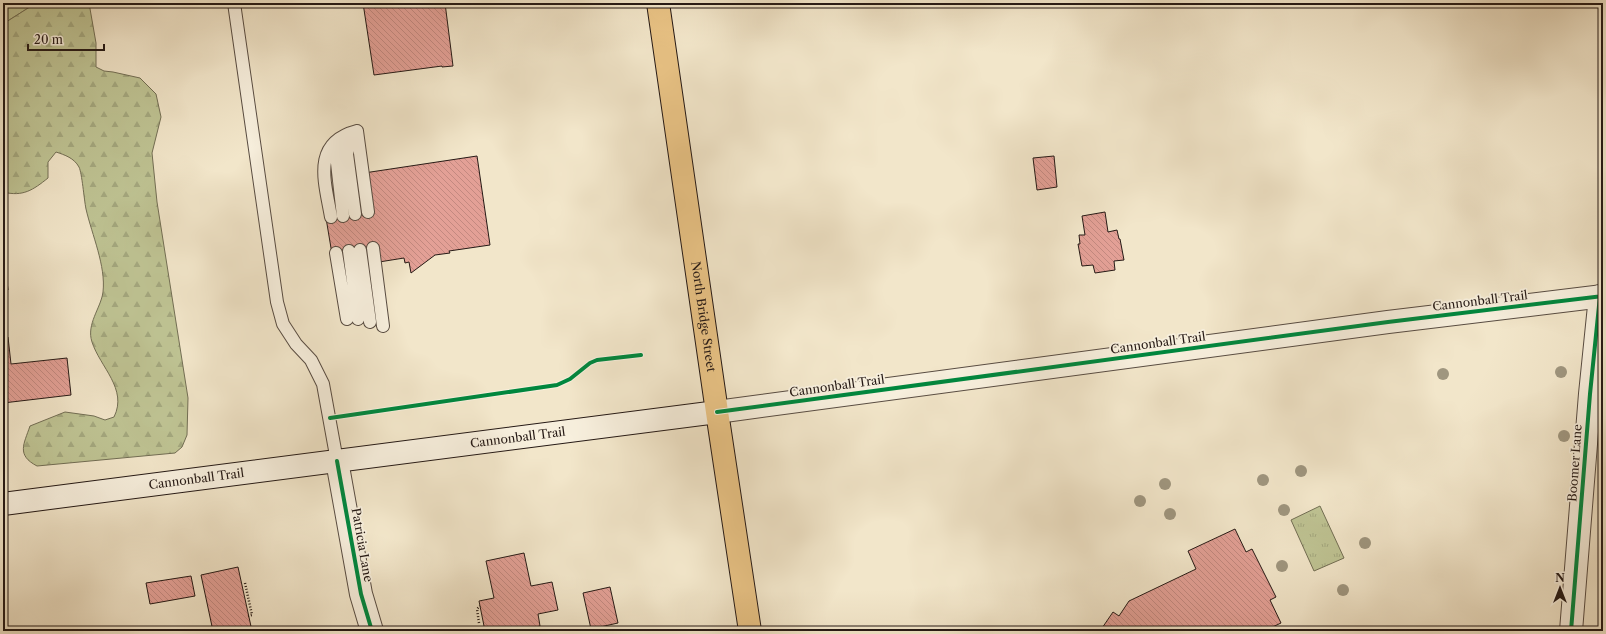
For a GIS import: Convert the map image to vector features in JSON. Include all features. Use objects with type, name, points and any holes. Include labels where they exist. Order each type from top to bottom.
[{"type":"highway","name":"North Bridge Street","points":[[658,3],[750,631]]},
{"type":"street","name":"Cannonball Trail","points":[[3,504],[717,412],[1388,322],[1602,296]]},
{"type":"street","name":"Boomer Lane","points":[[1571,631],[1590,394],[1602,296]]},
{"type":"street","name":"Patricia Lane","points":[[337,461],[361,594],[372,631]]},
{"type":"lane","points":[[234,3],[277,302],[283,324],[296,344],[311,360],[323,384],[337,461]]},
{"type":"lane","points":[[357,131],[368,212]]},
{"type":"lane","points":[[349,215],[336,154],[338,147],[346,137],[357,131]]},
{"type":"lane","points":[[331,217],[323,165],[326,154],[334,143],[343,136],[357,131]]},
{"type":"lane","points":[[373,248],[383,326]]},
{"type":"lane","points":[[336,253],[353,319],[354,251],[370,322]]},
{"type":"path","points":[[245,583],[252,615],[248,616]]},
{"type":"path","points":[[479,623],[477,609],[480,606]]},
{"type":"green space","points":[[3,3],[36,3],[3,24]]},
{"type":"green space","points":[[36,3],[89,3],[96,43],[96,67],[104,71],[140,78],[156,94],[161,117],[152,153],[157,202],[188,398],[187,435],[182,447],[175,453],[37,466],[26,458],[24,453],[24,444],[30,426],[65,412],[94,416],[105,420],[114,417],[118,397],[111,378],[92,342],[92,322],[102,298],[103,282],[101,261],[86,209],[79,167],[72,159],[56,152],[48,162],[48,178],[43,182],[22,193],[16,194],[3,192],[3,24]]},
{"type":"green space","points":[[1320,506],[1344,558],[1314,571],[1291,520]]},
{"type":"building","points":[[363,3],[445,3],[453,66],[442,66],[374,75]]},
{"type":"building","points":[[1284,3],[1329,3],[1284,7]]},
{"type":"building","points":[[477,156],[490,245],[449,251],[450,253],[435,255],[411,273],[409,262],[405,263],[404,258],[379,262],[373,248],[332,254],[326,218],[368,212],[364,173]]},
{"type":"building","points":[[1054,156],[1057,187],[1037,190],[1033,158]]},
{"type":"building","points":[[1105,212],[1108,232],[1117,230],[1124,260],[1114,261],[1115,270],[1095,273],[1093,265],[1082,266],[1078,244],[1080,244],[1079,235],[1085,235],[1082,216]]},
{"type":"building","points":[[3,272],[6,272],[8,290],[3,291]]},
{"type":"building","points":[[3,337],[8,337],[11,364],[67,358],[71,395],[3,403]]},
{"type":"building","points":[[1235,529],[1246,552],[1252,549],[1276,597],[1270,600],[1281,623],[1264,631],[1226,631],[1225,629],[1220,631],[1100,631],[1113,612],[1119,616],[1129,601],[1196,569],[1188,551]]},
{"type":"building","points":[[524,553],[531,586],[552,582],[558,610],[538,614],[540,626],[517,631],[485,631],[479,601],[494,598],[486,561]]},
{"type":"building","points":[[238,567],[252,631],[213,631],[201,575]]},
{"type":"building","points":[[191,576],[195,596],[150,604],[146,583]]},
{"type":"building","points":[[610,587],[618,623],[591,629],[583,593]]},
{"type":"cycle path","points":[[1571,631],[1590,394],[1600,296]]},
{"type":"cycle path","points":[[717,412],[1388,322],[1603,296]]},
{"type":"cycle path","points":[[330,418],[557,385],[570,379],[590,363],[597,360],[641,355]]},
{"type":"cycle path","points":[[337,461],[361,594],[372,631]]}]
